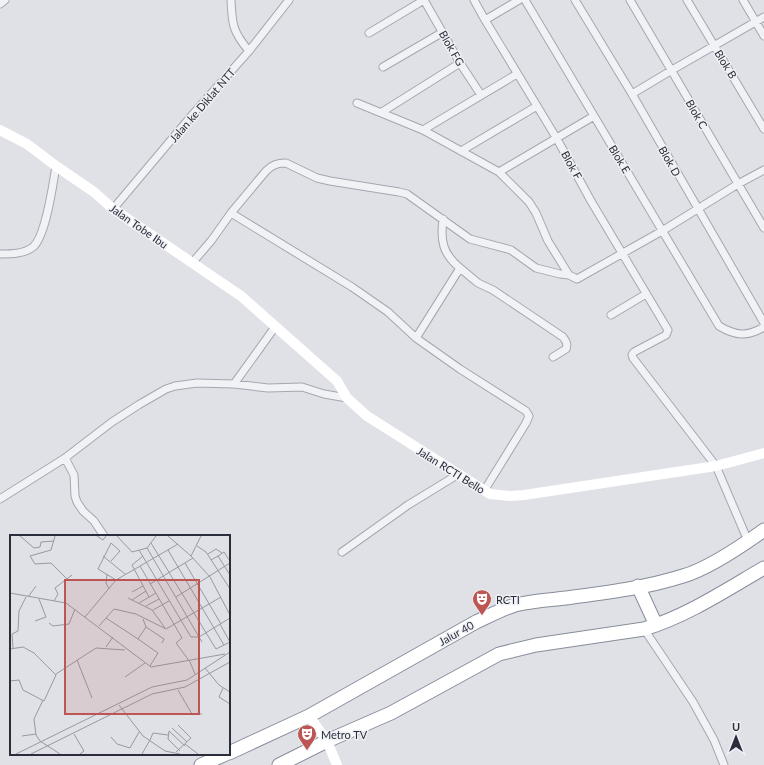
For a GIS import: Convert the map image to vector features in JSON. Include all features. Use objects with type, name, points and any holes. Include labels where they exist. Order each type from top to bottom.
[{"type":"highway","name":"Jalur 40","points":[[230,752],[309,716],[476,622],[497,612],[515,605],[638,586],[684,576],[748,542],[764,530]]},
{"type":"highway","points":[[279,765],[327,741],[391,713],[499,654],[536,645],[650,627],[688,611],[764,568]]},
{"type":"highway","points":[[638,586],[650,627]]},
{"type":"highway","name":"Jalur 40","points":[[201,765],[224,755]]},
{"type":"street","points":[[0,4],[6,0]]},
{"type":"street","points":[[231,0],[234,28],[238,38],[249,52]]},
{"type":"street","name":"Jalan ke Diklat NTT","points":[[112,209],[193,114],[249,52],[290,0]]},
{"type":"street","points":[[369,33],[424,0]]},
{"type":"street","name":"Blok FG","points":[[424,0],[460,64],[481,95]]},
{"type":"street","name":"Blok F","points":[[474,0],[517,74],[538,106],[668,330],[666,335],[634,352],[632,355],[633,358],[716,466]]},
{"type":"street","points":[[485,20],[519,0]]},
{"type":"street","name":"Blok E","points":[[525,0],[719,326],[725,330],[742,335],[755,332],[764,327]]},
{"type":"street","name":"Blok D","points":[[574,0],[632,94],[764,323]]},
{"type":"street","name":"Blok C","points":[[630,0],[764,228]]},
{"type":"street","name":"Blok B","points":[[687,0],[764,129]]},
{"type":"street","points":[[743,0],[764,36]]},
{"type":"street","points":[[632,94],[764,17]]},
{"type":"street","points":[[383,66],[443,32]]},
{"type":"street","points":[[382,112],[460,64]]},
{"type":"street","points":[[423,130],[517,74]]},
{"type":"street","points":[[357,103],[423,130],[499,172],[529,202],[536,213],[548,241],[569,275],[575,279],[579,279],[764,170]]},
{"type":"street","points":[[461,151],[538,106]]},
{"type":"street","points":[[499,172],[594,116]]},
{"type":"street","name":"Jalan Tobe Ibu","points":[[0,130],[27,144],[94,192],[112,209],[241,296],[275,327]]},
{"type":"street","points":[[192,263],[266,170],[272,165],[281,163],[291,165],[317,178],[407,194],[443,219],[457,231],[470,238],[515,252],[536,268],[569,275]]},
{"type":"street","points":[[0,254],[24,252],[35,244],[45,220],[56,166]]},
{"type":"street","points":[[231,213],[352,287],[388,312],[416,338],[460,369],[526,411],[528,414],[526,423],[484,491]]},
{"type":"street","points":[[443,219],[441,233],[447,255],[460,268],[478,283],[493,290],[563,337],[566,341],[566,349],[553,357]]},
{"type":"street","points":[[416,338],[460,268]]},
{"type":"street","points":[[612,315],[646,294]]},
{"type":"street","points":[[234,384],[275,327]]},
{"type":"street","name":"Jalan RCTI Bello","points":[[275,327],[337,381],[347,398],[367,416],[457,475],[484,491],[498,496],[524,495],[716,466],[764,453]]},
{"type":"street","points":[[0,499],[65,458],[112,422],[166,389],[184,384],[234,384],[268,388],[302,387],[324,394],[347,398]]},
{"type":"street","points":[[65,458],[74,475],[75,496],[77,502],[83,511],[94,521],[103,535]]},
{"type":"street","points":[[716,466],[748,542]]},
{"type":"street","points":[[342,552],[419,497],[446,483],[457,475]]},
{"type":"street","points":[[650,627],[714,740],[724,765]]},
{"type":"street","points":[[309,716],[327,741],[337,765]]},
{"type":"place","name":"RCTI","points":[[482,616]]},
{"type":"place","name":"Metro TV","points":[[307,751]]}]
